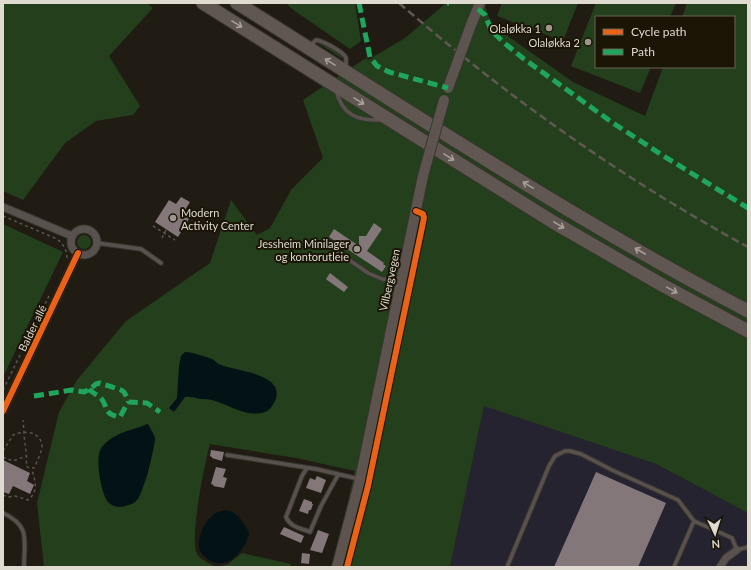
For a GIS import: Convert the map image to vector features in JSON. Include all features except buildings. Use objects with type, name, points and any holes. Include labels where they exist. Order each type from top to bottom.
[{"type":"highway","points":[[202,3],[479,176],[601,250],[748,331]]},
{"type":"highway","points":[[237,3],[564,206],[673,270],[748,311]]},
{"type":"highway","points":[[254,3],[302,38],[308,48]]},
{"type":"main road","name":"Vilbergvegen","points":[[337,567],[360,480],[423,176],[444,100],[480,3]]},
{"type":"street","points":[[3,207],[72,236]]},
{"type":"street","points":[[86,229],[93,232],[97,244],[93,251],[82,255],[72,248],[71,240],[72,236],[78,230],[86,229]]},
{"type":"street","name":"Balder allé","points":[[3,411],[78,253]]},
{"type":"street","points":[[720,567],[726,558],[737,550]]},
{"type":"lane","points":[[323,242],[357,267],[375,277],[401,282]]},
{"type":"lane","points":[[97,244],[141,249],[161,263]]},
{"type":"lane","points":[[507,567],[549,466],[555,456],[565,451],[581,454],[678,500],[694,521],[732,538],[737,550],[748,547]]},
{"type":"lane","points":[[226,455],[316,469],[360,480]]},
{"type":"lane","points":[[307,468],[302,476],[286,517],[292,526],[310,532],[321,506],[338,475]]},
{"type":"lane","points":[[3,513],[17,520],[22,527],[24,536],[24,567]]},
{"type":"lane","points":[[674,567],[694,521]]},
{"type":"path","points":[[3,216],[57,239],[66,249],[66,262]]},
{"type":"path","points":[[153,226],[175,240]]},
{"type":"path","points":[[162,238],[166,230]]},
{"type":"path","points":[[3,390],[50,294]]},
{"type":"path","points":[[23,420],[26,466],[32,469]]},
{"type":"path","points":[[3,451],[12,435],[24,432],[34,434],[38,437],[42,444],[41,453],[34,468],[32,469]]},
{"type":"path","points":[[3,457],[13,461],[26,456]]},
{"type":"path","points":[[3,495],[8,497],[15,496],[28,500],[31,498],[36,486],[32,469]]},
{"type":"shaded area","points":[[185,352],[208,357],[218,364],[267,379],[274,385],[277,392],[275,401],[271,408],[258,413],[251,413],[208,399],[185,397],[174,412],[169,408],[177,398],[179,366],[181,356]]},
{"type":"shaded area","points":[[484,405],[656,464],[748,513],[748,567],[450,567]]},
{"type":"shaded area","points":[[148,424],[155,440],[148,474],[141,493],[138,499],[132,504],[116,507],[108,502],[103,491],[99,474],[100,452],[106,442],[117,435]]},
{"type":"shaded area","points":[[224,510],[230,511],[238,516],[249,532],[248,539],[241,551],[232,559],[222,563],[211,562],[199,549],[200,536],[208,519]]},
{"type":"green space","points":[[3,3],[147,3],[153,8],[109,56],[140,106],[133,115],[96,121],[65,143],[23,200],[3,191]]},
{"type":"green space","points":[[286,3],[355,3],[361,41],[350,49],[292,9]]},
{"type":"green space","points":[[446,3],[484,3],[489,17],[495,27],[573,82],[645,116],[663,68],[735,68],[735,16],[682,16],[687,3],[748,3],[748,513],[656,464],[484,406],[450,567],[333,567],[355,471],[296,458],[210,444],[196,517],[195,546],[197,554],[203,560],[215,567],[44,567],[37,503],[59,412],[77,380],[126,321],[210,263],[231,200],[257,235],[270,228],[291,190],[323,158],[303,100],[366,58],[368,60],[405,38]]},
{"type":"green space","name":"Olaløkka 1","points":[[502,3],[578,3],[563,41],[497,16]]},
{"type":"green space","name":"Olaløkka 2","points":[[596,3],[676,3],[670,16],[595,16],[595,68],[651,68],[640,93],[571,66]]},
{"type":"green space","points":[[318,42],[324,44],[343,57],[341,58]]},
{"type":"green space","points":[[3,224],[63,252],[3,377]]},
{"type":"green space","points":[[84,235],[89,237],[91,242],[89,247],[84,249],[79,247],[77,242],[79,237]]},
{"type":"green space","points":[[242,553],[291,564],[290,567],[217,567],[228,564]]},
{"type":"railway","points":[[399,3],[481,71],[567,134],[656,193],[748,247]]},
{"type":"marked path","points":[[359,3],[370,57],[377,66],[389,72],[448,88]]},
{"type":"marked path","points":[[478,9],[485,15],[491,30],[524,59],[613,123],[748,208]]},
{"type":"marked path","points":[[34,396],[72,390],[84,392],[100,383],[121,390],[124,392],[129,402],[147,403],[160,412]]},
{"type":"marked path","points":[[89,389],[103,400],[108,412],[114,416],[120,417],[128,402]]},
{"type":"cycle path","points":[[347,567],[368,486],[424,218],[423,214],[416,211]]},
{"type":"cycle path","points":[[3,411],[78,253]]},
{"type":"place","name":"Olaløkka 1","points":[[549,28]]},
{"type":"place","name":"Olaløkka 2","points":[[588,42]]},
{"type":"place","name":"Modern Activity Center","points":[[173,218]]},
{"type":"place","name":"Jessheim Minilager og kontorutleie","points":[[357,249]]}]
